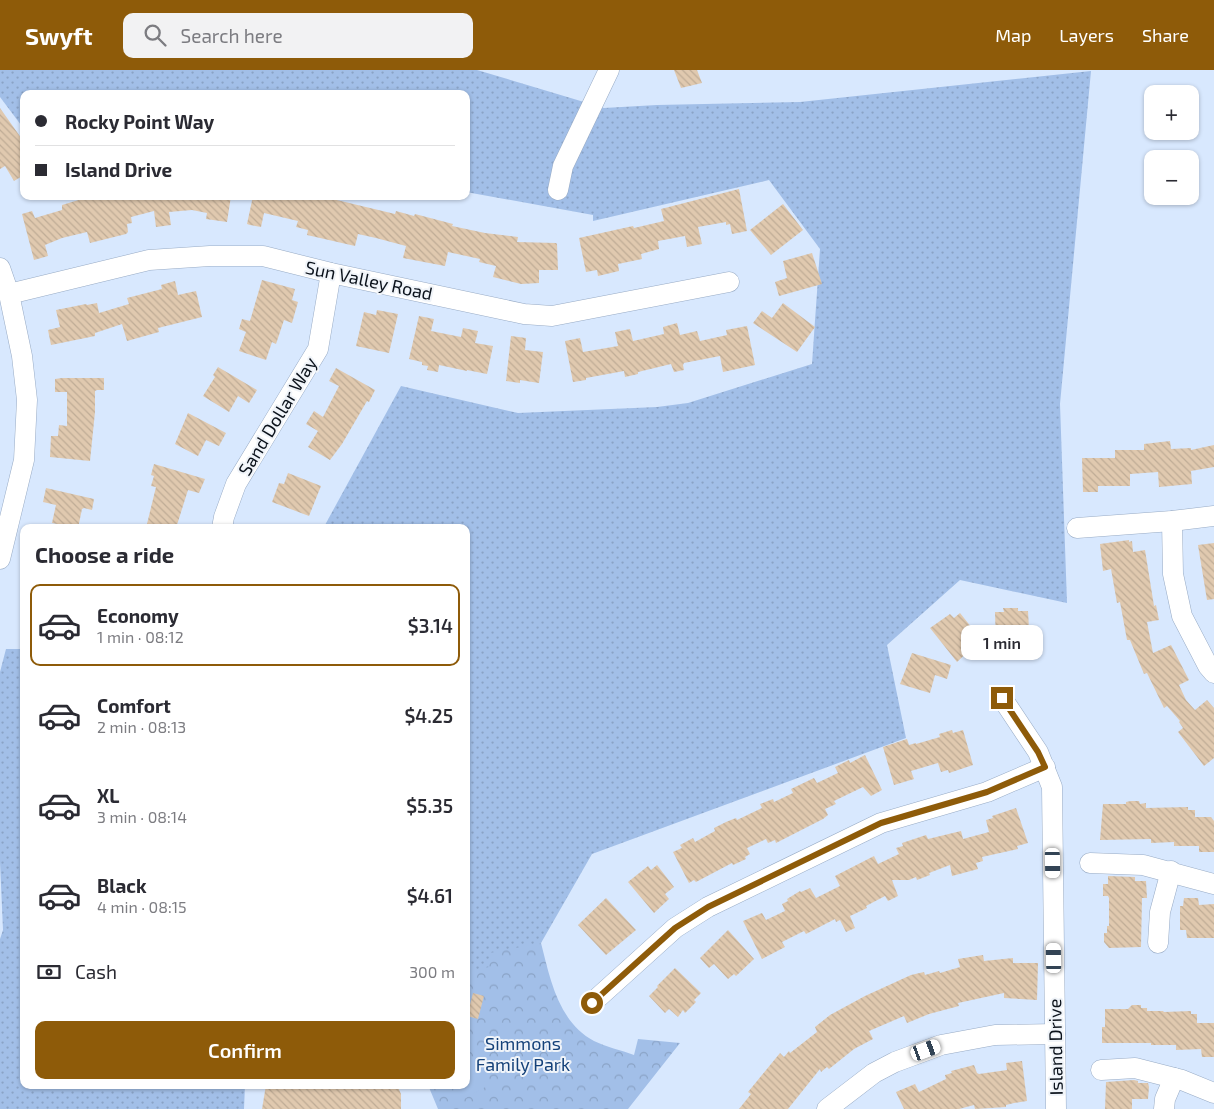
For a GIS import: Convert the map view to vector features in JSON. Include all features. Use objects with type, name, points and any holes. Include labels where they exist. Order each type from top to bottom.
[{"type":"street","points":[[558,190],[563,166],[609,70]]},
{"type":"street","name":"Sun Valley Road","points":[[9,294],[149,260],[202,257],[263,256],[331,273],[524,314],[552,316],[729,282]]},
{"type":"street","points":[[0,268],[9,294],[22,356],[27,400],[24,460],[0,559]]},
{"type":"street","name":"Sand Dollar Way","points":[[223,524],[236,484],[318,349],[331,273]]},
{"type":"street","points":[[1076,528],[1214,516]]},
{"type":"street","points":[[1172,521],[1173,574],[1182,616],[1208,666],[1214,673]]},
{"type":"street","name":"Island Drive","points":[[1002,698],[1038,752],[1052,787],[1056,1109]]},
{"type":"street","points":[[592,1003],[675,928],[708,907],[881,823],[987,792],[1045,767]]},
{"type":"street","points":[[1090,863],[1143,864],[1214,884]]},
{"type":"street","points":[[1158,943],[1160,912],[1171,872]]},
{"type":"street","points":[[827,1109],[874,1073],[895,1062],[941,1045],[995,1035],[1055,1034]]},
{"type":"street","points":[[1101,1070],[1135,1068],[1174,1078],[1214,1094]]},
{"type":"street","points":[[1164,1109],[1165,1099],[1174,1078]]},
{"type":"green space","points":[[0,70],[477,70],[604,108],[800,102],[1091,71],[1060,404],[1067,603],[960,580],[887,645],[906,738],[592,854],[541,943],[496,968],[470,999],[470,524],[326,524],[401,386],[518,413],[657,407],[688,403],[812,364],[820,249],[769,180],[593,221],[593,215],[470,193],[470,90],[20,90],[20,124],[0,97]]},
{"type":"green space","points":[[6,649],[20,649],[20,1089],[245,1089],[244,1109],[0,1109],[0,939],[3,930],[0,862],[0,672]]},
{"type":"green space","name":"Simmons Family Park","points":[[541,943],[552,984],[564,1011],[582,1033],[594,1041],[634,1055],[638,1039],[680,1043],[628,1109],[438,1109],[430,1089],[470,1089],[470,971],[489,967],[490,953]]},
{"type":"green space","points":[[470,1056],[487,1086],[464,1099],[458,1089],[470,1089]]},
{"type":"building","points":[[674,70],[697,70],[702,83],[681,88]]},
{"type":"building","points":[[0,108],[20,136],[20,177],[14,181],[5,166],[0,169]]},
{"type":"building","points":[[739,189],[747,231],[732,234],[730,224],[726,225],[726,222],[698,227],[702,244],[687,247],[685,236],[658,241],[659,249],[641,254],[642,259],[618,264],[619,271],[598,276],[597,270],[586,272],[579,238],[664,221],[661,209]]},
{"type":"building","points":[[79,200],[230,200],[227,222],[206,219],[207,213],[192,210],[169,212],[171,225],[156,227],[154,211],[131,217],[132,223],[127,224],[128,232],[126,234],[90,243],[87,232],[62,238],[45,245],[48,256],[34,260],[22,214],[32,211],[35,218],[62,210],[62,205]]},
{"type":"building","points":[[252,200],[337,200],[395,214],[396,211],[414,216],[415,214],[453,224],[452,226],[485,233],[518,237],[517,242],[556,243],[558,270],[539,270],[539,283],[521,284],[493,277],[496,266],[479,262],[480,259],[448,252],[445,266],[403,258],[406,246],[358,234],[355,246],[307,235],[308,230],[296,227],[298,221],[264,213],[261,227],[247,224]]},
{"type":"building","points":[[783,204],[803,230],[771,255],[750,230]]},
{"type":"building","points":[[812,253],[822,284],[779,296],[775,282],[787,278],[783,261]]},
{"type":"building","points":[[262,280],[295,289],[292,300],[298,302],[292,323],[284,320],[276,344],[272,342],[266,360],[239,351],[246,332],[239,329],[242,319],[250,321]]},
{"type":"building","points":[[175,281],[178,295],[196,291],[202,317],[158,328],[159,332],[127,341],[122,324],[95,333],[95,336],[51,345],[48,330],[60,327],[56,310],[97,303],[99,313],[129,304],[127,298],[162,289],[161,285]]},
{"type":"building","points":[[783,303],[815,327],[797,352],[753,323],[762,311],[772,318]]},
{"type":"building","points":[[377,310],[398,314],[389,353],[356,346],[364,312],[376,315]]},
{"type":"building","points":[[419,316],[434,319],[431,331],[461,337],[463,328],[478,331],[475,343],[493,346],[487,374],[439,365],[438,372],[427,370],[428,366],[422,365],[422,362],[409,359]]},
{"type":"building","points":[[677,323],[680,335],[697,331],[700,341],[727,335],[726,330],[747,326],[755,365],[723,372],[720,356],[684,363],[684,370],[674,372],[671,364],[625,377],[624,371],[573,382],[565,341],[580,338],[583,352],[618,346],[615,332],[630,329],[633,341],[664,334],[663,327]]},
{"type":"building","points":[[511,336],[526,338],[525,350],[543,352],[539,383],[520,380],[520,383],[506,381]]},
{"type":"building","points":[[218,367],[257,390],[249,403],[238,396],[229,412],[203,396],[215,377],[213,375]]},
{"type":"building","points":[[336,368],[375,390],[330,460],[308,447],[318,431],[306,424],[314,411],[323,417],[339,386],[329,381]]},
{"type":"building","points":[[104,378],[104,390],[95,391],[90,461],[50,457],[51,436],[58,436],[59,425],[67,426],[67,392],[55,392],[55,379]]},
{"type":"building","points":[[188,413],[226,433],[219,446],[206,440],[198,456],[175,444]]},
{"type":"building","points":[[1170,441],[1171,449],[1191,448],[1191,450],[1214,445],[1214,467],[1191,471],[1192,484],[1159,487],[1158,472],[1130,474],[1130,486],[1098,486],[1098,492],[1083,492],[1082,458],[1115,458],[1115,450],[1144,450],[1144,444]]},
{"type":"building","points":[[154,464],[205,479],[199,493],[188,490],[177,524],[147,524],[156,487],[151,486],[154,476],[151,475]]},
{"type":"building","points":[[288,473],[321,486],[309,516],[272,502],[279,483],[284,484]]},
{"type":"building","points":[[46,488],[94,499],[92,510],[82,509],[79,524],[52,523],[56,505],[43,502]]},
{"type":"building","points":[[1129,540],[1129,542],[1132,541],[1133,552],[1145,550],[1154,606],[1156,605],[1159,620],[1147,622],[1153,653],[1171,645],[1189,680],[1179,685],[1186,700],[1195,710],[1207,700],[1214,708],[1214,758],[1204,766],[1178,732],[1183,728],[1180,721],[1167,706],[1164,708],[1147,673],[1144,674],[1130,640],[1127,640],[1120,602],[1117,603],[1111,569],[1103,571],[1100,544]]},
{"type":"building","points":[[1214,543],[1214,599],[1207,600],[1198,545]]},
{"type":"building","points":[[1003,608],[1018,608],[1018,611],[1028,611],[1030,647],[1003,648],[1003,646],[996,646],[995,612],[1004,612]]},
{"type":"building","points":[[960,613],[976,633],[968,641],[973,647],[957,662],[930,628],[950,614],[954,618]]},
{"type":"building","points":[[912,653],[951,665],[947,679],[935,675],[930,693],[900,684]]},
{"type":"building","points":[[952,730],[953,733],[963,730],[973,765],[949,773],[948,770],[941,772],[938,763],[911,771],[914,779],[894,785],[883,747],[907,739],[909,745],[916,744],[940,737],[939,734]]},
{"type":"building","points":[[865,755],[882,790],[871,796],[863,787],[834,801],[836,804],[825,809],[828,815],[823,819],[776,843],[775,840],[768,843],[766,839],[747,848],[750,854],[745,857],[746,859],[733,865],[732,863],[696,882],[694,880],[689,883],[673,852],[682,848],[680,845],[693,838],[695,842],[715,831],[714,828],[762,808],[760,804],[773,799],[774,802],[793,793],[791,789],[814,778],[817,783],[838,773],[835,767],[849,760],[850,763]]},
{"type":"building","points":[[1139,801],[1140,804],[1146,803],[1146,808],[1188,807],[1188,810],[1195,810],[1195,817],[1211,817],[1214,821],[1214,852],[1199,852],[1199,846],[1174,846],[1174,842],[1151,843],[1151,839],[1100,840],[1103,804],[1126,804],[1126,802]]},
{"type":"building","points":[[1016,808],[1028,843],[1017,846],[1018,849],[982,857],[983,861],[976,863],[978,869],[952,876],[950,865],[917,880],[916,877],[909,880],[892,880],[898,896],[888,901],[885,896],[850,916],[855,928],[846,932],[840,920],[836,922],[835,919],[806,934],[804,931],[782,942],[785,947],[762,959],[743,921],[762,913],[766,920],[785,911],[782,904],[800,891],[810,888],[816,898],[840,886],[835,876],[874,856],[878,864],[899,854],[896,848],[903,846],[902,843],[926,835],[928,839],[961,831],[963,839],[989,832],[986,820]]},
{"type":"building","points":[[657,865],[674,887],[665,894],[669,899],[654,913],[628,882],[648,866],[651,870]]},
{"type":"building","points":[[1108,876],[1135,877],[1135,881],[1146,881],[1147,898],[1142,898],[1141,947],[1109,948],[1104,942],[1104,933],[1107,933],[1107,926],[1109,926],[1109,898],[1108,896],[1103,896],[1103,884],[1108,884]]},
{"type":"building","points":[[606,898],[636,930],[606,955],[578,925]]},
{"type":"building","points":[[1184,898],[1198,898],[1199,905],[1214,904],[1214,938],[1187,938],[1186,930],[1180,930],[1180,906],[1183,906]]},
{"type":"building","points":[[728,930],[754,959],[736,976],[734,974],[728,979],[714,964],[709,968],[700,958]]},
{"type":"building","points":[[983,955],[984,961],[1013,958],[1013,963],[1038,963],[1037,1000],[1004,998],[1004,993],[958,1003],[959,1006],[929,1014],[907,1023],[904,1016],[869,1031],[873,1039],[854,1049],[829,1069],[827,1067],[821,1072],[820,1069],[788,1109],[739,1109],[751,1094],[748,1092],[780,1053],[784,1057],[789,1051],[790,1053],[817,1032],[815,1027],[830,1015],[865,996],[911,975],[924,972],[925,975],[939,971],[940,973],[960,967],[958,959]]},
{"type":"building","points":[[675,968],[701,993],[694,1000],[696,1002],[685,1013],[683,1010],[678,1017],[669,1009],[665,1013],[649,996]]},
{"type":"building","points":[[473,993],[484,996],[478,1019],[470,1017],[470,1004]]},
{"type":"building","points":[[1132,1005],[1141,1005],[1141,1008],[1147,1008],[1147,1011],[1191,1011],[1191,1014],[1197,1014],[1197,1023],[1214,1023],[1214,1057],[1202,1057],[1201,1049],[1176,1050],[1176,1045],[1102,1043],[1102,1027],[1105,1027],[1105,1009],[1128,1009]]},
{"type":"building","points":[[1022,1061],[1027,1101],[1006,1105],[1006,1107],[975,1109],[974,1105],[959,1109],[904,1109],[896,1092],[915,1084],[919,1092],[946,1079],[945,1075],[952,1073],[951,1071],[974,1065],[979,1074],[1007,1070],[1006,1063]]},
{"type":"building","points":[[1138,1081],[1138,1083],[1148,1083],[1148,1099],[1132,1099],[1132,1109],[1105,1109],[1106,1082]]},
{"type":"building","points":[[265,1089],[399,1089],[401,1094],[401,1109],[262,1109]]},
{"type":"route","points":[[592,1003],[675,928],[708,907],[881,823],[987,792],[1045,767],[1038,752],[1002,698]]}]
